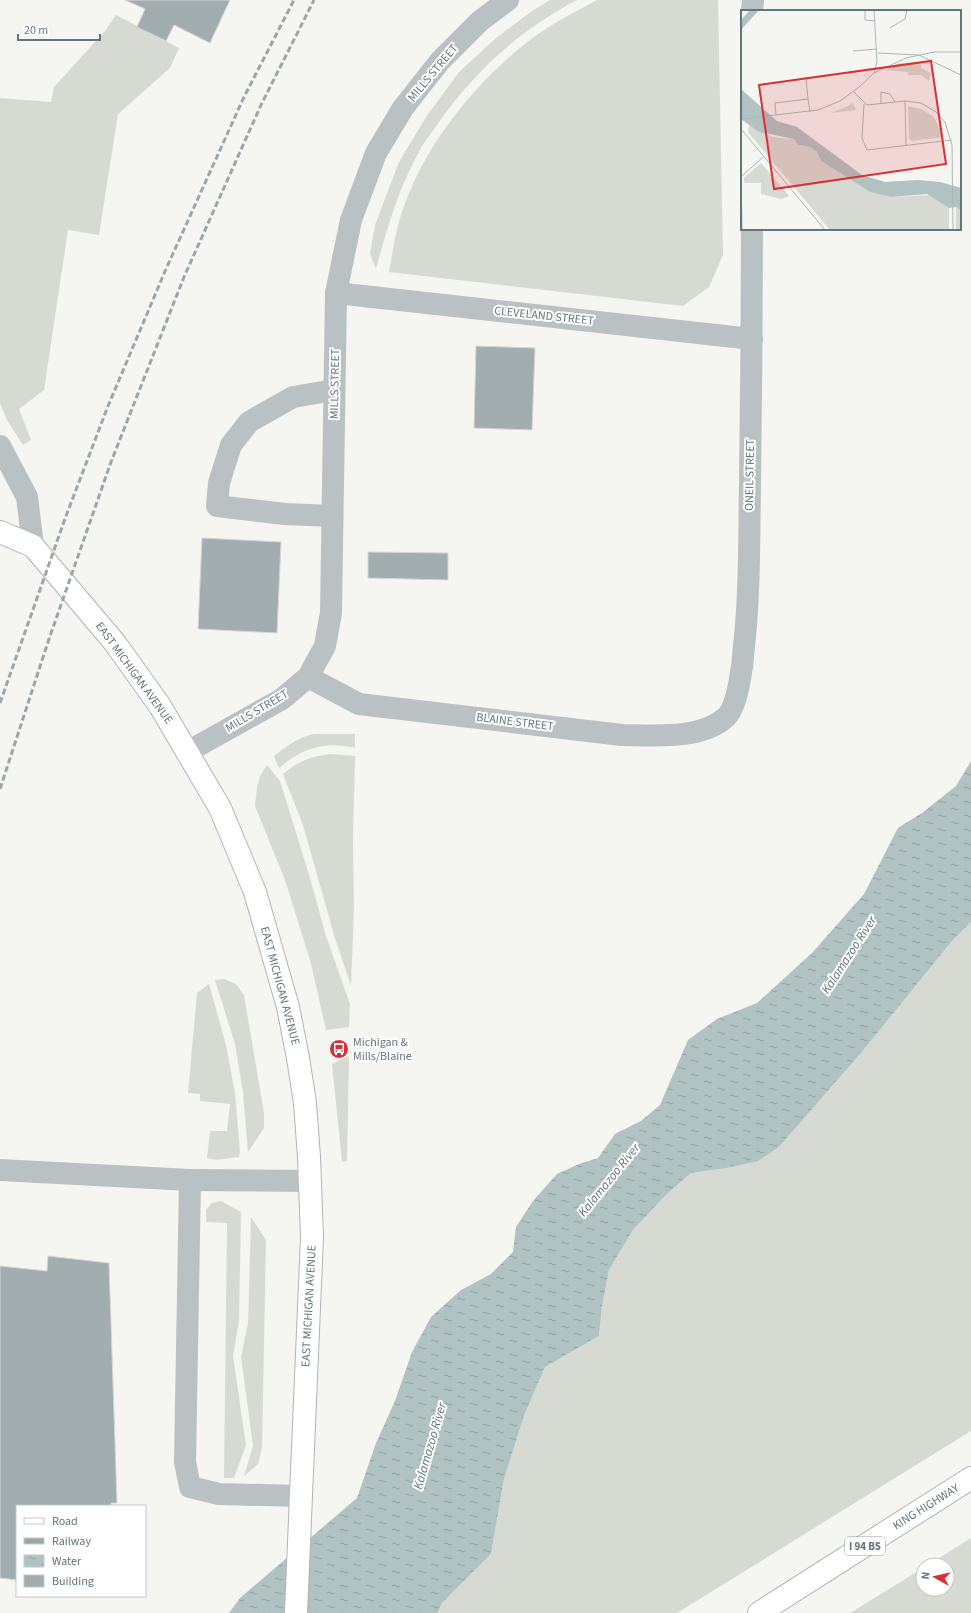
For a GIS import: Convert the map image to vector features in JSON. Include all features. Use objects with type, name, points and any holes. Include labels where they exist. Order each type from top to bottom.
[{"type":"main road","points":[[0,532],[33,546]]},
{"type":"main road","name":"EAST MICHIGAN AVENUE","points":[[33,546],[115,643],[160,706],[220,808],[255,892],[288,1007],[305,1103],[312,1237],[296,1613]]},
{"type":"main road","name":"KING HIGHWAY","points":[[759,1613],[971,1478]]},
{"type":"street","name":"MILLS STREET","points":[[187,752],[282,699],[308,678],[325,646],[331,613],[336,292],[351,220],[376,153],[403,108],[440,61],[480,21],[508,0]]},
{"type":"street","points":[[752,10],[753,0]]},
{"type":"street","name":"ONEIL STREET","points":[[726,718],[733,706],[739,684],[744,646],[749,577],[752,230]]},
{"type":"street","name":"CLEVELAND STREET","points":[[336,292],[752,339]]},
{"type":"street","points":[[332,516],[286,514],[216,506],[219,483],[231,445],[249,422],[293,397],[334,390]]},
{"type":"street","points":[[0,446],[27,497],[33,546]]},
{"type":"street","name":"BLAINE STREET","points":[[308,678],[359,704],[622,735],[666,736],[703,730],[726,718]]},
{"type":"street","points":[[0,1170],[190,1180],[310,1181]]},
{"type":"street","points":[[190,1180],[185,1462],[190,1487],[219,1494],[300,1496]]},
{"type":"shaded area","points":[[550,0],[577,0],[537,24],[500,53],[468,85],[424,143],[400,193],[389,223],[376,269],[370,254],[375,225],[399,162],[426,117],[459,72],[496,38],[532,11]]},
{"type":"shaded area","points":[[597,0],[718,0],[723,255],[709,287],[683,306],[389,272],[396,235],[406,202],[417,175],[432,148],[449,123],[489,76],[511,55],[549,27]]},
{"type":"shaded area","points":[[116,15],[179,48],[170,68],[118,114],[99,235],[68,230],[44,390],[19,409],[31,440],[23,445],[7,420],[0,403],[0,98],[51,102],[54,87],[105,31]]},
{"type":"shaded area","points":[[355,734],[355,748],[333,745],[314,748],[297,755],[279,768],[274,756],[288,745],[308,735]]},
{"type":"shaded area","points":[[330,754],[355,756],[353,838],[354,910],[351,986],[334,935],[303,825],[283,774],[305,760]]},
{"type":"shaded area","points":[[267,765],[280,781],[326,936],[350,1004],[349,1027],[326,1030],[310,960],[285,880],[255,806],[260,776]]},
{"type":"shaded area","points":[[971,922],[971,1431],[677,1613],[439,1613],[442,1603],[491,1554],[504,1479],[524,1416],[545,1367],[599,1336],[602,1306],[609,1270],[633,1230],[666,1195],[691,1173],[727,1168],[779,1147],[861,1053],[952,941]]},
{"type":"shaded area","points":[[224,979],[236,984],[244,995],[264,1113],[264,1128],[248,1152],[243,1092],[235,1044],[215,980]]},
{"type":"shaded area","points":[[209,984],[226,1045],[235,1093],[240,1152],[239,1157],[216,1160],[207,1158],[210,1131],[227,1131],[230,1104],[200,1101],[200,1094],[188,1093],[197,993]]},
{"type":"shaded area","points":[[349,1056],[347,1161],[342,1162],[332,1064]]},
{"type":"shaded area","points":[[221,1201],[241,1212],[239,1321],[233,1356],[246,1445],[234,1478],[224,1478],[227,1223],[206,1222],[206,1210],[212,1203]]},
{"type":"shaded area","points":[[251,1217],[266,1240],[262,1448],[258,1464],[244,1476],[253,1446],[241,1357],[248,1323]]},
{"type":"shaded area","points":[[971,1538],[971,1613],[850,1613],[915,1573],[915,1597],[955,1597],[955,1557],[941,1557]]},
{"type":"water","name":"Kalamazoo River","points":[[971,761],[971,922],[952,941],[861,1053],[779,1147],[758,1161],[727,1168],[691,1173],[666,1195],[633,1230],[609,1270],[602,1306],[599,1336],[545,1367],[524,1416],[504,1479],[491,1554],[442,1603],[438,1613],[229,1613],[240,1598],[357,1498],[376,1443],[395,1401],[412,1352],[431,1317],[461,1290],[491,1274],[513,1252],[516,1227],[533,1201],[557,1174],[579,1164],[598,1158],[615,1134],[641,1121],[660,1105],[688,1040],[717,1019],[757,1003],[812,953],[864,894],[898,828],[922,813],[956,786]]},
{"type":"building","points":[[125,0],[230,0],[210,43],[174,25],[166,41],[137,27],[145,9]]},
{"type":"building","points":[[476,346],[535,348],[532,430],[474,428]]},
{"type":"building","points":[[202,538],[281,542],[277,633],[198,629]]},
{"type":"building","points":[[368,552],[448,553],[448,580],[368,578]]},
{"type":"building","points":[[48,1256],[109,1263],[117,1503],[111,1503],[111,1505],[16,1505],[16,1580],[0,1578],[0,1266],[47,1271]]},
{"type":"railway","points":[[0,703],[66,516],[108,406],[166,269],[244,97],[294,0]]},
{"type":"railway","points":[[0,789],[49,639],[111,462],[184,277],[261,105],[314,0]]},
{"type":"place","name":"Michigan & Mills/Blaine","points":[[339,1049]]}]
